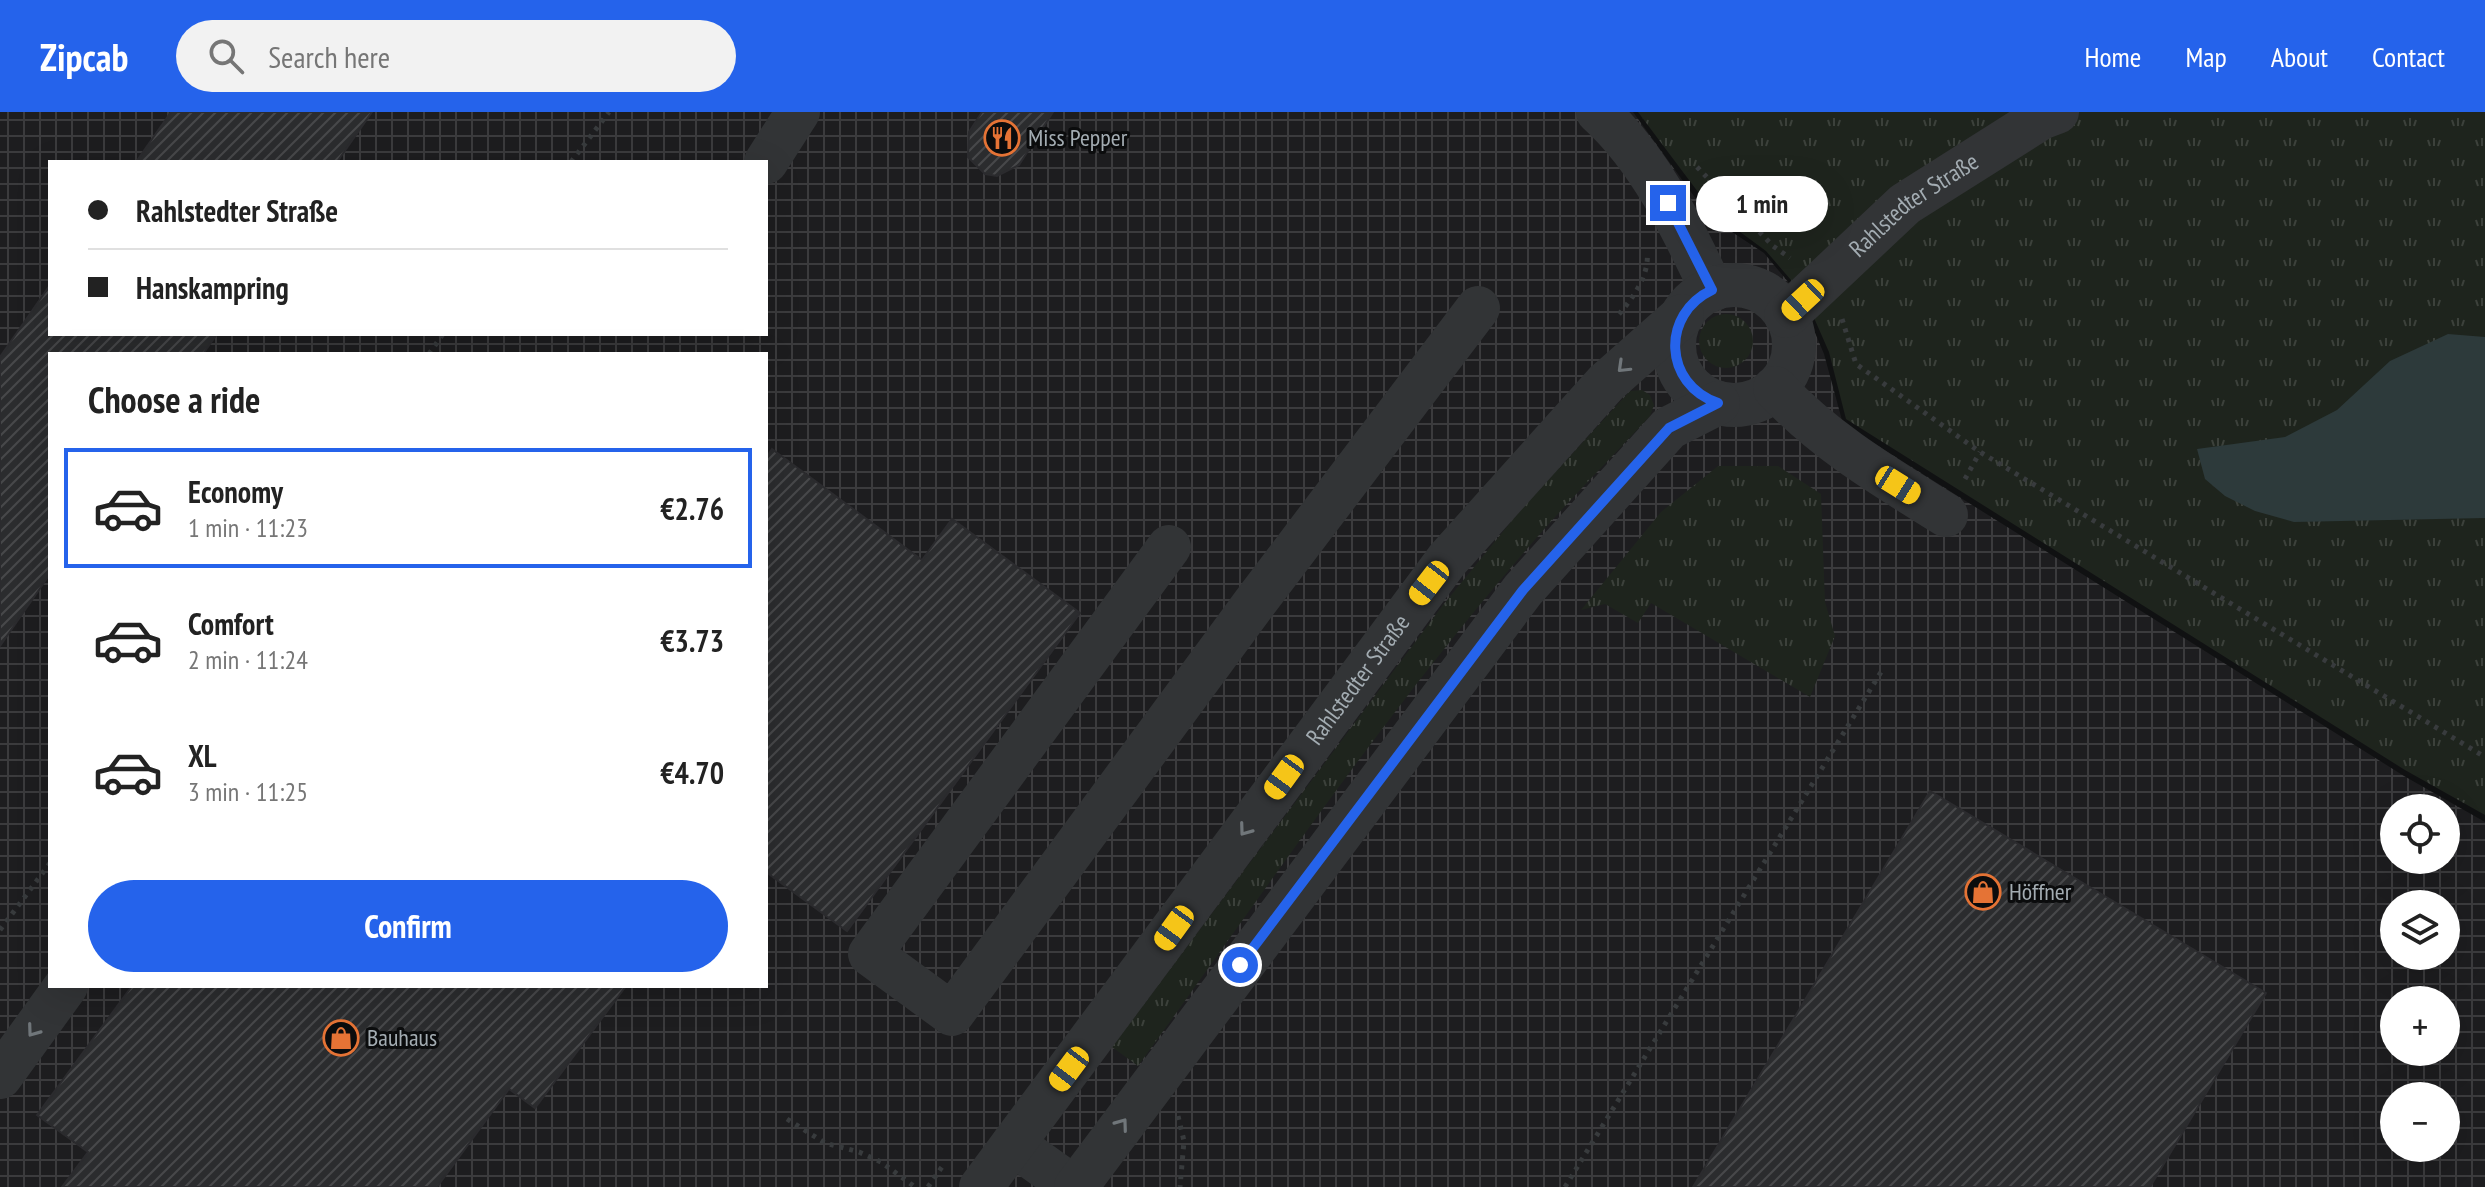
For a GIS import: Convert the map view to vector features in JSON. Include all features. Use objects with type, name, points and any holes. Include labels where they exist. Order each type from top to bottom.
[{"type":"street","points":[[767,160],[798,112]]},
{"type":"street","points":[[1598,112],[1618,130],[1677,216],[1697,303]]},
{"type":"street","name":"Rahlstedter Straße","points":[[1786,316],[1905,204],[2041,118],[2057,112]]},
{"type":"street","points":[[1737,285],[1754,289],[1776,303],[1786,316],[1793,350],[1790,367],[1775,388],[1761,399],[1744,404],[1718,403],[1700,395],[1680,373],[1674,344],[1697,303],[1737,285]]},
{"type":"street","name":"Rahlstedter Straße","points":[[989,1184],[1013,1144],[1447,560],[1606,383],[1697,303]]},
{"type":"street","points":[[1169,547],[870,954],[952,1014],[1253,605],[1478,308]]},
{"type":"street","points":[[1775,388],[1806,422],[1850,455],[1946,515]]},
{"type":"street","points":[[1013,1144],[1075,1187],[1523,590],[1669,428],[1718,403]]},
{"type":"street","points":[[0,1077],[65,988]]},
{"type":"path","points":[[573,160],[609,112]]},
{"type":"path","points":[[1693,163],[1773,246],[1816,276],[1843,321],[1856,364],[1980,452],[2485,757]]},
{"type":"path","points":[[1565,1187],[1881,672]]},
{"type":"path","points":[[0,930],[48,866]]},
{"type":"path","points":[[1174,1112],[1180,1120],[1184,1141],[1180,1187]]},
{"type":"path","points":[[787,1119],[825,1143],[859,1152],[881,1162],[915,1187]]},
{"type":"shaded area","points":[[0,112],[1633,112],[1709,217],[1764,253],[1799,295],[1824,354],[1843,424],[2436,794],[2380,794],[2380,874],[2460,874],[2460,808],[2485,822],[2485,1187],[0,1187]]},
{"type":"shaded area","points":[[2448,334],[2485,337],[2485,518],[2294,522],[2255,511],[2225,496],[2205,479],[2197,449],[2285,437],[2337,410],[2390,361]]},
{"type":"green space","points":[[1638,112],[2485,112],[2485,815],[2460,801],[2460,794],[2448,794],[2405,770],[1846,419],[1829,352],[1804,295],[1766,251],[1713,212]]},
{"type":"green space","points":[[1726,314],[1745,322],[1753,341],[1745,360],[1726,368],[1707,360],[1699,341],[1707,322]]},
{"type":"green space","points":[[1642,390],[1650,395],[1654,405],[1650,416],[1547,526],[1438,656],[1336,791],[1138,1066],[1112,1047],[1443,605],[1524,506],[1630,391]]},
{"type":"green space","points":[[1718,466],[1778,466],[1821,494],[1825,602],[1835,636],[1810,697],[1651,603],[1638,623],[1605,604],[1581,610],[1661,512]]},
{"type":"building","points":[[171,112],[372,112],[338,160],[137,160]]},
{"type":"building","name":"Miss Pepper","points":[[982,112],[1053,112],[1019,165],[997,176],[985,174],[968,157],[969,132]]},
{"type":"building","points":[[48,288],[48,336],[216,336],[204,352],[48,352],[48,577],[0,646],[0,357]]},
{"type":"building","points":[[772,449],[922,560],[952,519],[1080,613],[847,931],[768,873],[768,455]]},
{"type":"building","name":"Höffner","points":[[1930,791],[2266,993],[2150,1187],[1693,1187]]},
{"type":"building","name":"Bauhaus","points":[[131,988],[625,988],[535,1108],[509,1089],[437,1187],[62,1187],[88,1152],[37,1115]]},
{"type":"place","name":"Miss Pepper","points":[[1002,138]]},
{"type":"place","name":"Höffner","points":[[1983,892]]},
{"type":"place","name":"Bauhaus","points":[[341,1038]]},
{"type":"route","points":[[1240,965],[1523,590],[1669,428],[1693,413],[1718,403],[1692,388],[1677,364],[1674,344],[1677,325],[1688,307],[1712,290],[1668,203]]}]
